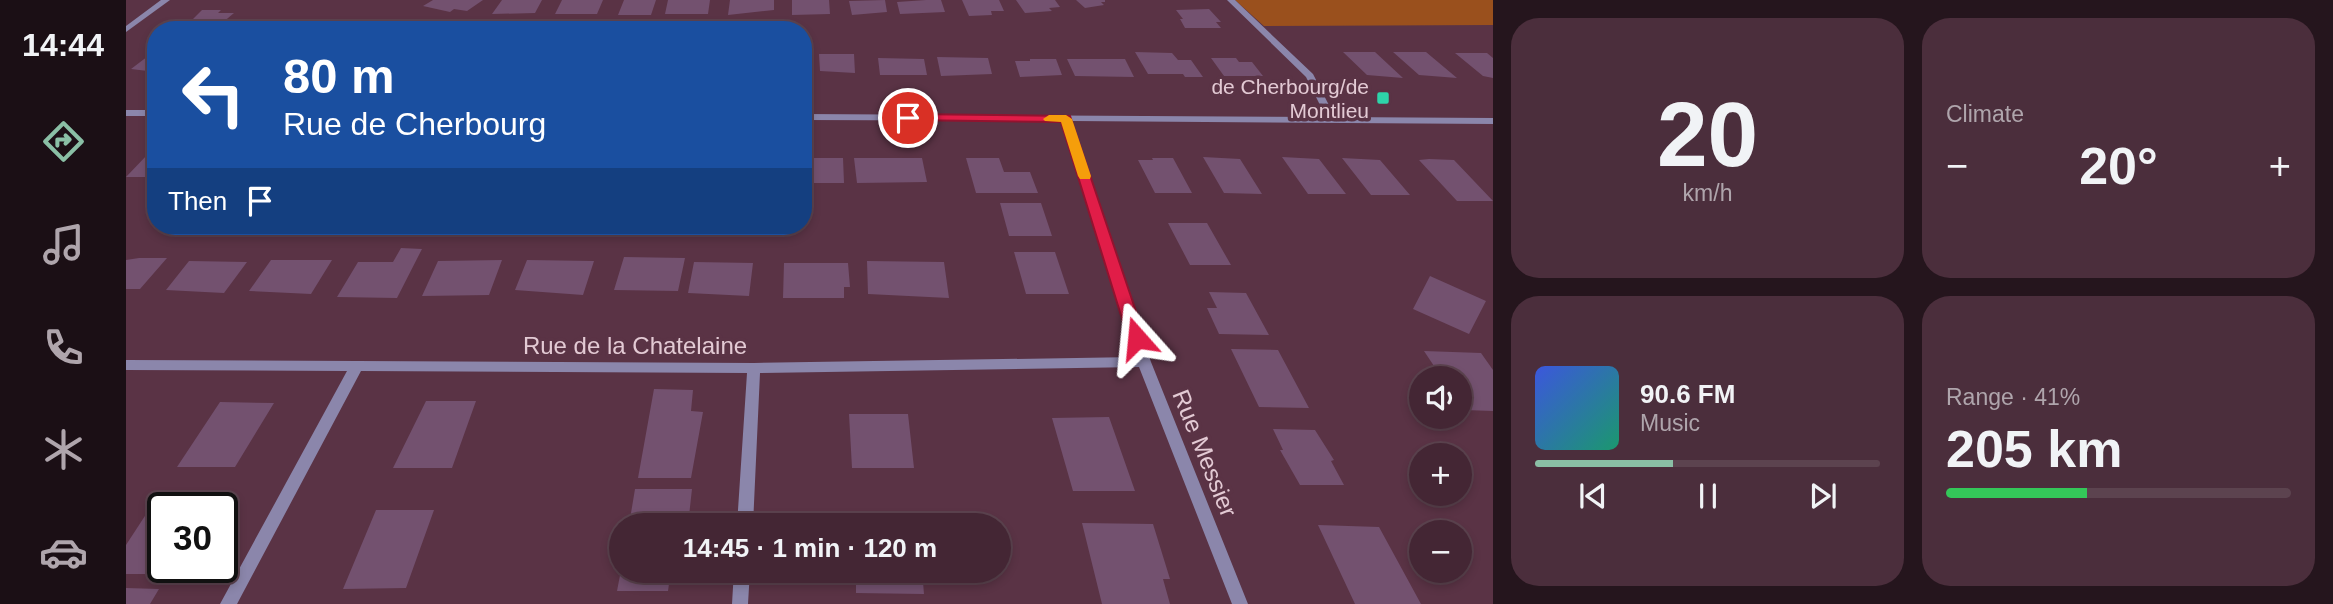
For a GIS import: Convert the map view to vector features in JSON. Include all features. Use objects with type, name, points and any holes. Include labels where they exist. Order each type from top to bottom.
[{"type":"street","points":[[126,30],[166,0]]},
{"type":"street","points":[[1231,0],[1310,76],[1332,120]]},
{"type":"street","points":[[126,113],[147,113]]},
{"type":"street","points":[[812,117],[1493,121]]},
{"type":"street","name":"Rue Messier","points":[[1066,119],[1144,362],[1240,604]]},
{"type":"street","name":"Rue de la Chatelaine","points":[[126,365],[754,368],[1144,362]]},
{"type":"street","points":[[228,604],[356,368]]},
{"type":"street","points":[[746,513],[754,368]]},
{"type":"street","points":[[740,604],[741,583]]},
{"type":"shaded area","points":[[1235,0],[1493,0],[1493,25],[1264,26]]},
{"type":"building","points":[[433,0],[483,0],[467,11],[454,9],[450,12],[423,6]]},
{"type":"building","points":[[502,0],[542,0],[535,13],[492,14]]},
{"type":"building","points":[[562,0],[603,0],[597,14],[555,14]]},
{"type":"building","points":[[624,0],[656,0],[651,15],[618,15]]},
{"type":"building","points":[[668,0],[710,0],[708,14],[665,14]]},
{"type":"building","points":[[730,0],[774,0],[774,10],[728,15]]},
{"type":"building","points":[[792,0],[829,0],[830,14],[792,15]]},
{"type":"building","points":[[885,0],[887,12],[852,15],[849,1]]},
{"type":"building","points":[[941,0],[945,12],[900,14],[897,2]]},
{"type":"building","points":[[962,0],[999,0],[1004,11],[991,11],[992,15],[969,16]]},
{"type":"building","points":[[1016,0],[1055,0],[1060,7],[1049,8],[1052,11],[1025,13]]},
{"type":"building","points":[[1076,0],[1105,2],[1101,2],[1104,5],[1085,8]]},
{"type":"building","points":[[1209,9],[1221,22],[1216,22],[1221,28],[1185,28],[1180,19],[1183,19],[1176,10]]},
{"type":"building","points":[[202,10],[234,13],[224,21],[191,21]]},
{"type":"building","points":[[1135,52],[1172,53],[1178,60],[1191,60],[1203,77],[1148,74]]},
{"type":"building","points":[[1343,52],[1375,52],[1403,78],[1367,75]]},
{"type":"building","points":[[1393,52],[1426,52],[1457,78],[1419,75]]},
{"type":"building","points":[[1455,53],[1487,53],[1493,58],[1493,78],[1483,76]]},
{"type":"building","points":[[819,54],[854,54],[855,73],[820,71]]},
{"type":"building","points":[[147,57],[147,71],[131,69]]},
{"type":"building","points":[[937,57],[988,58],[992,74],[941,76]]},
{"type":"building","points":[[878,58],[924,59],[927,75],[880,75]]},
{"type":"building","points":[[1211,58],[1236,58],[1239,62],[1252,62],[1263,76],[1224,76]]},
{"type":"building","points":[[1056,59],[1062,75],[1020,77],[1015,61]]},
{"type":"building","points":[[1067,59],[1125,59],[1134,77],[1075,76]]},
{"type":"building","points":[[147,155],[147,177],[126,177]]},
{"type":"building","points":[[1203,157],[1240,159],[1262,194],[1224,193]]},
{"type":"building","points":[[1282,157],[1319,159],[1346,194],[1308,194]]},
{"type":"building","points":[[812,158],[843,158],[844,183],[812,183]]},
{"type":"building","points":[[854,158],[922,158],[927,182],[857,183]]},
{"type":"building","points":[[966,158],[999,158],[1004,172],[1030,172],[1038,193],[976,193]]},
{"type":"building","points":[[1152,158],[1173,158],[1192,193],[1155,193],[1138,160],[1153,160]]},
{"type":"building","points":[[1342,158],[1380,160],[1410,195],[1371,195]]},
{"type":"building","points":[[1419,160],[1454,160],[1493,201],[1457,201]]},
{"type":"building","points":[[1000,203],[1041,203],[1052,236],[1009,236]]},
{"type":"building","points":[[1168,223],[1207,223],[1231,265],[1190,265]]},
{"type":"building","points":[[401,248],[422,249],[397,298],[337,297],[358,262],[393,262]]},
{"type":"building","points":[[1014,252],[1055,252],[1069,294],[1026,294]]},
{"type":"building","points":[[624,257],[685,258],[678,291],[614,290]]},
{"type":"building","points":[[167,258],[140,289],[126,289],[126,260]]},
{"type":"building","points":[[271,260],[332,260],[311,294],[249,291]]},
{"type":"building","points":[[502,260],[489,295],[422,296],[438,261]]},
{"type":"building","points":[[527,260],[594,261],[583,295],[515,290]]},
{"type":"building","points":[[189,261],[247,262],[224,293],[166,290]]},
{"type":"building","points":[[867,261],[944,262],[949,298],[868,294]]},
{"type":"building","points":[[694,262],[753,263],[749,296],[688,293]]},
{"type":"building","points":[[784,263],[848,263],[850,287],[844,287],[844,298],[783,298]]},
{"type":"building","points":[[1430,276],[1486,301],[1469,334],[1413,309]]},
{"type":"building","points":[[1209,292],[1246,293],[1269,335],[1219,334],[1207,308],[1217,308]]},
{"type":"building","points":[[1231,349],[1278,350],[1309,408],[1259,407]]},
{"type":"building","points":[[1424,351],[1481,353],[1493,370],[1493,411],[1472,410],[1472,366],[1434,366]]},
{"type":"building","points":[[654,389],[693,390],[691,411],[703,412],[691,478],[638,478]]},
{"type":"building","points":[[426,401],[476,401],[452,468],[393,468]]},
{"type":"building","points":[[220,402],[274,403],[235,467],[177,467]]},
{"type":"building","points":[[849,414],[908,414],[914,468],[852,468]]},
{"type":"building","points":[[1109,417],[1135,491],[1073,491],[1052,418]]},
{"type":"building","points":[[1273,429],[1315,430],[1334,460],[1331,461],[1344,485],[1300,485],[1280,450],[1283,450]]},
{"type":"building","points":[[635,489],[692,489],[689,513],[631,513]]},
{"type":"building","points":[[376,510],[434,510],[406,588],[343,589]]},
{"type":"building","points":[[147,513],[147,574],[126,574],[126,545]]},
{"type":"building","points":[[1082,523],[1153,524],[1170,579],[1163,579],[1170,604],[1102,604]]},
{"type":"building","points":[[1318,525],[1379,527],[1421,604],[1355,604]]},
{"type":"building","points":[[619,583],[669,583],[668,591],[617,591]]},
{"type":"building","points":[[856,583],[923,583],[924,594],[856,593]]},
{"type":"building","points":[[126,588],[159,589],[150,604],[126,604]]},
{"type":"slow traffic","points":[[1049,119],[1066,119],[1085,176]]},
{"type":"place","name":"de Cherbourg/de Montlieu","points":[[1383,98]]},
{"type":"route","points":[[908,118],[1066,119],[1137,338]]}]
